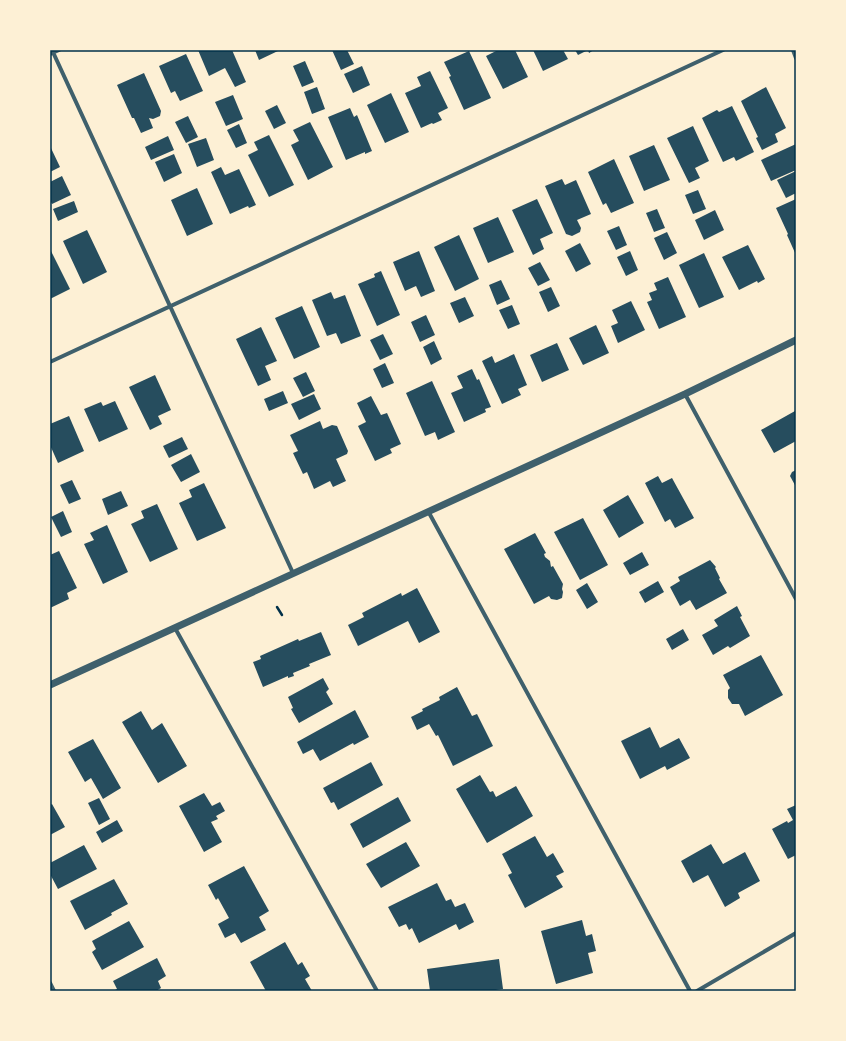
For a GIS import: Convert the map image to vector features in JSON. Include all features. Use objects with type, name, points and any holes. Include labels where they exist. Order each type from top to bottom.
[{"type":"street","points":[[59,50],[52,52],[293,573]]},
{"type":"street","points":[[50,362],[724,50]]},
{"type":"street","points":[[792,50],[796,58]]},
{"type":"street","points":[[50,685],[685,394],[796,340]]},
{"type":"street","points":[[685,394],[796,599]]},
{"type":"street","points":[[428,512],[690,991]]},
{"type":"street","points":[[175,628],[377,991]]},
{"type":"street","points":[[697,991],[796,933]]},
{"type":"street","points":[[50,983],[54,991]]},
{"type":"path","points":[[277,607],[282,615]]},
{"type":"building","points":[[198,50],[232,50],[246,82],[235,87],[225,68],[209,76]]},
{"type":"building","points":[[255,50],[280,50],[259,60]]},
{"type":"building","points":[[332,50],[347,50],[354,64],[341,70]]},
{"type":"building","points":[[498,50],[515,50],[528,77],[503,89],[486,56]]},
{"type":"building","points":[[533,50],[563,50],[568,59],[543,71]]},
{"type":"building","points":[[575,50],[588,50],[578,55]]},
{"type":"building","points":[[469,51],[491,98],[464,110],[444,62]]},
{"type":"building","points":[[186,54],[203,91],[180,101],[175,91],[171,93],[159,66]]},
{"type":"building","points":[[305,61],[314,82],[302,87],[293,66]]},
{"type":"building","points":[[362,66],[370,85],[353,93],[344,74]]},
{"type":"building","points":[[430,71],[448,108],[438,113],[442,120],[421,128],[405,93],[421,86],[417,77]]},
{"type":"building","points":[[144,73],[161,111],[160,116],[153,119],[149,118],[153,128],[141,133],[134,118],[132,118],[117,85]]},
{"type":"building","points":[[317,87],[325,109],[312,114],[304,92]]},
{"type":"building","points":[[766,87],[786,128],[775,134],[778,142],[762,150],[756,138],[758,137],[741,101]]},
{"type":"building","points":[[391,93],[409,132],[385,143],[367,105]]},
{"type":"building","points":[[233,95],[243,119],[226,126],[215,102]]},
{"type":"building","points":[[277,105],[286,123],[274,129],[265,111]]},
{"type":"building","points":[[732,106],[754,152],[736,161],[734,157],[723,162],[702,118],[717,110],[719,112]]},
{"type":"building","points":[[350,108],[354,117],[357,115],[372,151],[365,154],[365,152],[346,160],[328,117]]},
{"type":"building","points":[[188,116],[198,137],[186,143],[175,122]]},
{"type":"building","points":[[310,122],[333,167],[308,180],[291,145],[299,141],[293,130]]},
{"type":"building","points":[[239,124],[247,143],[236,148],[227,130]]},
{"type":"building","points":[[693,126],[709,161],[695,168],[700,178],[689,183],[667,138]]},
{"type":"building","points":[[269,135],[294,185],[269,197],[248,155],[258,150],[254,142]]},
{"type":"building","points":[[168,136],[174,150],[151,160],[145,147]]},
{"type":"building","points":[[206,138],[214,160],[197,167],[188,144]]},
{"type":"building","points":[[796,144],[796,170],[771,181],[761,160]]},
{"type":"building","points":[[654,145],[670,180],[644,191],[629,156]]},
{"type":"building","points":[[50,146],[60,167],[50,172]]},
{"type":"building","points":[[174,154],[182,173],[164,182],[155,162]]},
{"type":"building","points":[[614,159],[634,203],[611,213],[606,203],[603,205],[588,172]]},
{"type":"building","points":[[221,167],[225,175],[239,169],[256,205],[249,208],[248,206],[230,214],[211,172]]},
{"type":"building","points":[[796,171],[796,193],[786,198],[777,180]]},
{"type":"building","points":[[62,176],[71,195],[52,204],[50,200],[50,182]]},
{"type":"building","points":[[562,179],[565,185],[576,180],[591,214],[577,220],[581,228],[580,232],[572,236],[566,234],[545,186]]},
{"type":"building","points":[[197,188],[213,224],[187,236],[171,200]]},
{"type":"building","points":[[698,190],[706,209],[693,214],[685,195]]},
{"type":"building","points":[[537,199],[553,233],[540,239],[544,249],[533,255],[512,210]]},
{"type":"building","points":[[796,199],[796,255],[776,208]]},
{"type":"building","points":[[74,201],[78,212],[58,221],[53,209]]},
{"type":"building","points":[[657,209],[665,228],[654,232],[646,213]]},
{"type":"building","points":[[715,210],[724,230],[704,240],[695,220]]},
{"type":"building","points":[[498,217],[514,252],[488,263],[473,228]]},
{"type":"building","points":[[619,226],[627,245],[616,250],[607,231]]},
{"type":"building","points":[[87,230],[107,272],[83,284],[63,241]]},
{"type":"building","points":[[667,232],[677,253],[664,260],[654,238]]},
{"type":"building","points":[[459,235],[479,279],[455,291],[434,247]]},
{"type":"building","points":[[580,243],[591,264],[576,272],[565,251]]},
{"type":"building","points":[[748,245],[765,279],[758,283],[757,281],[739,290],[722,257]]},
{"type":"building","points":[[50,249],[70,289],[50,299]]},
{"type":"building","points":[[419,251],[435,291],[421,297],[416,286],[405,291],[393,262]]},
{"type":"building","points":[[630,251],[638,270],[626,276],[617,257]]},
{"type":"building","points":[[704,253],[724,297],[699,308],[679,265]]},
{"type":"building","points":[[540,262],[550,280],[538,286],[528,268]]},
{"type":"building","points":[[381,271],[400,315],[377,326],[358,284],[375,277],[374,274]]},
{"type":"building","points":[[668,277],[686,317],[659,329],[647,302],[652,300],[649,293],[657,290],[654,283]]},
{"type":"building","points":[[501,280],[510,299],[497,305],[489,285]]},
{"type":"building","points":[[551,287],[560,306],[548,312],[539,292]]},
{"type":"building","points":[[331,292],[334,299],[345,295],[361,336],[341,344],[336,333],[327,336],[312,300]]},
{"type":"building","points":[[465,297],[474,316],[459,323],[450,303]]},
{"type":"building","points":[[631,301],[645,330],[618,343],[611,326],[618,323],[612,310]]},
{"type":"building","points":[[512,305],[520,324],[508,329],[499,310]]},
{"type":"building","points":[[302,306],[320,347],[294,359],[275,318]]},
{"type":"building","points":[[426,315],[435,335],[420,342],[411,322]]},
{"type":"building","points":[[596,325],[609,353],[583,365],[569,338]]},
{"type":"building","points":[[261,327],[277,361],[265,366],[271,380],[258,386],[236,339]]},
{"type":"building","points":[[383,334],[393,354],[380,360],[370,340]]},
{"type":"building","points":[[434,341],[442,359],[431,365],[423,347]]},
{"type":"building","points":[[557,343],[569,370],[542,382],[530,355]]},
{"type":"building","points":[[514,354],[527,385],[518,389],[521,395],[502,404],[482,361],[492,356],[495,363]]},
{"type":"building","points":[[385,363],[394,383],[382,388],[373,369]]},
{"type":"building","points":[[472,369],[477,380],[479,379],[491,407],[485,409],[486,412],[464,422],[451,393],[463,388],[457,376]]},
{"type":"building","points":[[306,372],[315,391],[303,397],[293,378]]},
{"type":"building","points":[[155,375],[171,410],[158,416],[162,424],[150,430],[129,387]]},
{"type":"building","points":[[432,381],[455,432],[438,440],[435,432],[425,436],[406,393]]},
{"type":"building","points":[[283,391],[288,403],[269,411],[264,399]]},
{"type":"building","points":[[314,394],[321,409],[299,420],[291,404]]},
{"type":"building","points":[[371,396],[381,415],[387,413],[401,444],[390,449],[392,453],[375,461],[358,426],[366,422],[357,403]]},
{"type":"building","points":[[115,401],[128,429],[99,442],[84,409],[101,402],[103,406]]},
{"type":"building","points":[[795,411],[796,441],[774,453],[761,430]]},
{"type":"building","points":[[69,416],[84,451],[58,463],[50,445],[50,424]]},
{"type":"building","points":[[320,421],[323,429],[332,425],[337,426],[348,451],[347,454],[336,459],[346,481],[333,487],[330,481],[314,489],[307,472],[303,474],[293,453],[298,451],[290,435]]},
{"type":"building","points":[[182,437],[188,449],[169,458],[163,446]]},
{"type":"building","points":[[191,454],[200,472],[181,482],[171,465]]},
{"type":"building","points":[[796,470],[796,487],[790,476],[792,472]]},
{"type":"building","points":[[658,476],[662,483],[672,478],[694,518],[675,528],[670,519],[665,522],[645,483]]},
{"type":"building","points":[[72,480],[81,499],[69,504],[60,485]]},
{"type":"building","points":[[204,483],[226,528],[197,541],[179,503],[192,497],[189,490]]},
{"type":"building","points":[[121,491],[128,506],[108,515],[102,499]]},
{"type":"building","points":[[628,495],[644,523],[619,538],[603,510]]},
{"type":"building","points":[[157,504],[178,549],[150,562],[131,524],[144,518],[141,511]]},
{"type":"building","points":[[63,511],[72,532],[61,537],[51,517]]},
{"type":"building","points":[[583,518],[608,565],[580,580],[554,532]]},
{"type":"building","points":[[107,525],[128,572],[103,584],[84,544],[94,540],[90,533]]},
{"type":"building","points":[[535,533],[546,553],[544,554],[545,557],[550,561],[551,567],[553,566],[563,584],[563,592],[562,598],[557,600],[551,599],[549,596],[534,604],[504,549]]},
{"type":"building","points":[[59,551],[77,588],[67,593],[69,599],[50,608],[50,555]]},
{"type":"building","points":[[642,552],[649,565],[630,575],[623,563]]},
{"type":"building","points":[[710,560],[716,567],[715,568],[720,578],[719,579],[727,593],[696,610],[690,600],[680,606],[670,587],[680,581],[678,577]]},
{"type":"building","points":[[658,581],[664,592],[645,603],[639,592]]},
{"type":"building","points":[[587,583],[598,602],[587,609],[576,590]]},
{"type":"building","points":[[417,588],[440,632],[419,643],[408,621],[358,646],[348,625],[364,617],[362,613],[401,593],[402,596]]},
{"type":"building","points":[[737,606],[742,616],[740,617],[750,636],[730,648],[728,646],[713,655],[702,635],[718,626],[714,620]]},
{"type":"building","points":[[683,629],[689,640],[672,650],[666,639]]},
{"type":"building","points":[[321,632],[331,655],[309,664],[310,666],[293,673],[294,676],[288,678],[288,676],[263,687],[253,662],[261,659],[260,656],[298,639],[299,641]]},
{"type":"building","points":[[761,655],[783,695],[745,716],[739,704],[732,704],[728,698],[728,690],[730,688],[723,675]]},
{"type":"building","points":[[323,678],[329,689],[326,692],[333,704],[299,723],[291,709],[293,708],[288,697]]},
{"type":"building","points":[[457,687],[472,716],[477,714],[493,746],[453,766],[438,735],[436,736],[429,724],[417,730],[411,717],[423,711],[422,709],[440,700],[439,697]]},
{"type":"building","points":[[355,710],[369,737],[354,745],[353,743],[320,761],[313,749],[303,754],[297,742]]},
{"type":"building","points":[[141,711],[152,730],[162,723],[187,766],[158,783],[122,722]]},
{"type":"building","points":[[650,727],[660,748],[679,738],[690,758],[667,770],[665,766],[640,779],[621,741]]},
{"type":"building","points":[[93,739],[121,788],[103,799],[91,778],[85,782],[68,752]]},
{"type":"building","points":[[371,762],[383,785],[338,810],[334,802],[331,803],[323,788]]},
{"type":"building","points":[[480,775],[490,792],[493,791],[496,797],[516,786],[533,816],[487,843],[456,789]]},
{"type":"building","points":[[204,793],[212,806],[220,802],[225,811],[216,816],[218,819],[211,822],[222,842],[204,852],[179,806]]},
{"type":"building","points":[[398,797],[411,821],[363,848],[350,824]]},
{"type":"building","points":[[99,798],[110,819],[99,825],[88,803]]},
{"type":"building","points":[[52,804],[65,827],[50,835],[50,805]]},
{"type":"building","points":[[796,805],[796,855],[788,859],[772,829],[787,821],[788,823],[793,820],[787,809]]},
{"type":"building","points":[[117,820],[123,831],[102,843],[96,832]]},
{"type":"building","points":[[535,836],[547,857],[553,853],[564,872],[556,876],[563,887],[525,908],[508,875],[512,873],[502,854]]},
{"type":"building","points":[[406,842],[420,866],[381,888],[366,864]]},
{"type":"building","points":[[711,844],[723,864],[745,852],[760,881],[738,893],[740,898],[725,907],[708,875],[693,883],[681,861]]},
{"type":"building","points":[[84,845],[97,869],[58,889],[50,874],[50,863]]},
{"type":"building","points":[[244,866],[269,911],[259,917],[266,930],[241,943],[235,933],[225,938],[218,924],[229,918],[218,898],[216,900],[208,885]]},
{"type":"building","points":[[114,879],[128,904],[85,930],[70,901]]},
{"type":"building","points":[[437,883],[446,901],[451,899],[455,907],[465,903],[474,922],[459,930],[456,924],[419,943],[412,928],[409,930],[406,924],[399,927],[388,907]]},
{"type":"building","points":[[582,920],[586,936],[592,934],[596,951],[588,953],[593,973],[556,984],[541,931]]},
{"type":"building","points":[[129,921],[144,947],[102,970],[92,952],[96,949],[92,941]]},
{"type":"building","points":[[285,942],[298,965],[302,962],[310,976],[305,979],[312,991],[266,991],[250,962]]},
{"type":"building","points":[[157,958],[166,976],[158,981],[161,988],[156,991],[113,991],[117,989],[113,981]]},
{"type":"building","points":[[499,959],[503,989],[488,991],[430,991],[427,969]]}]
